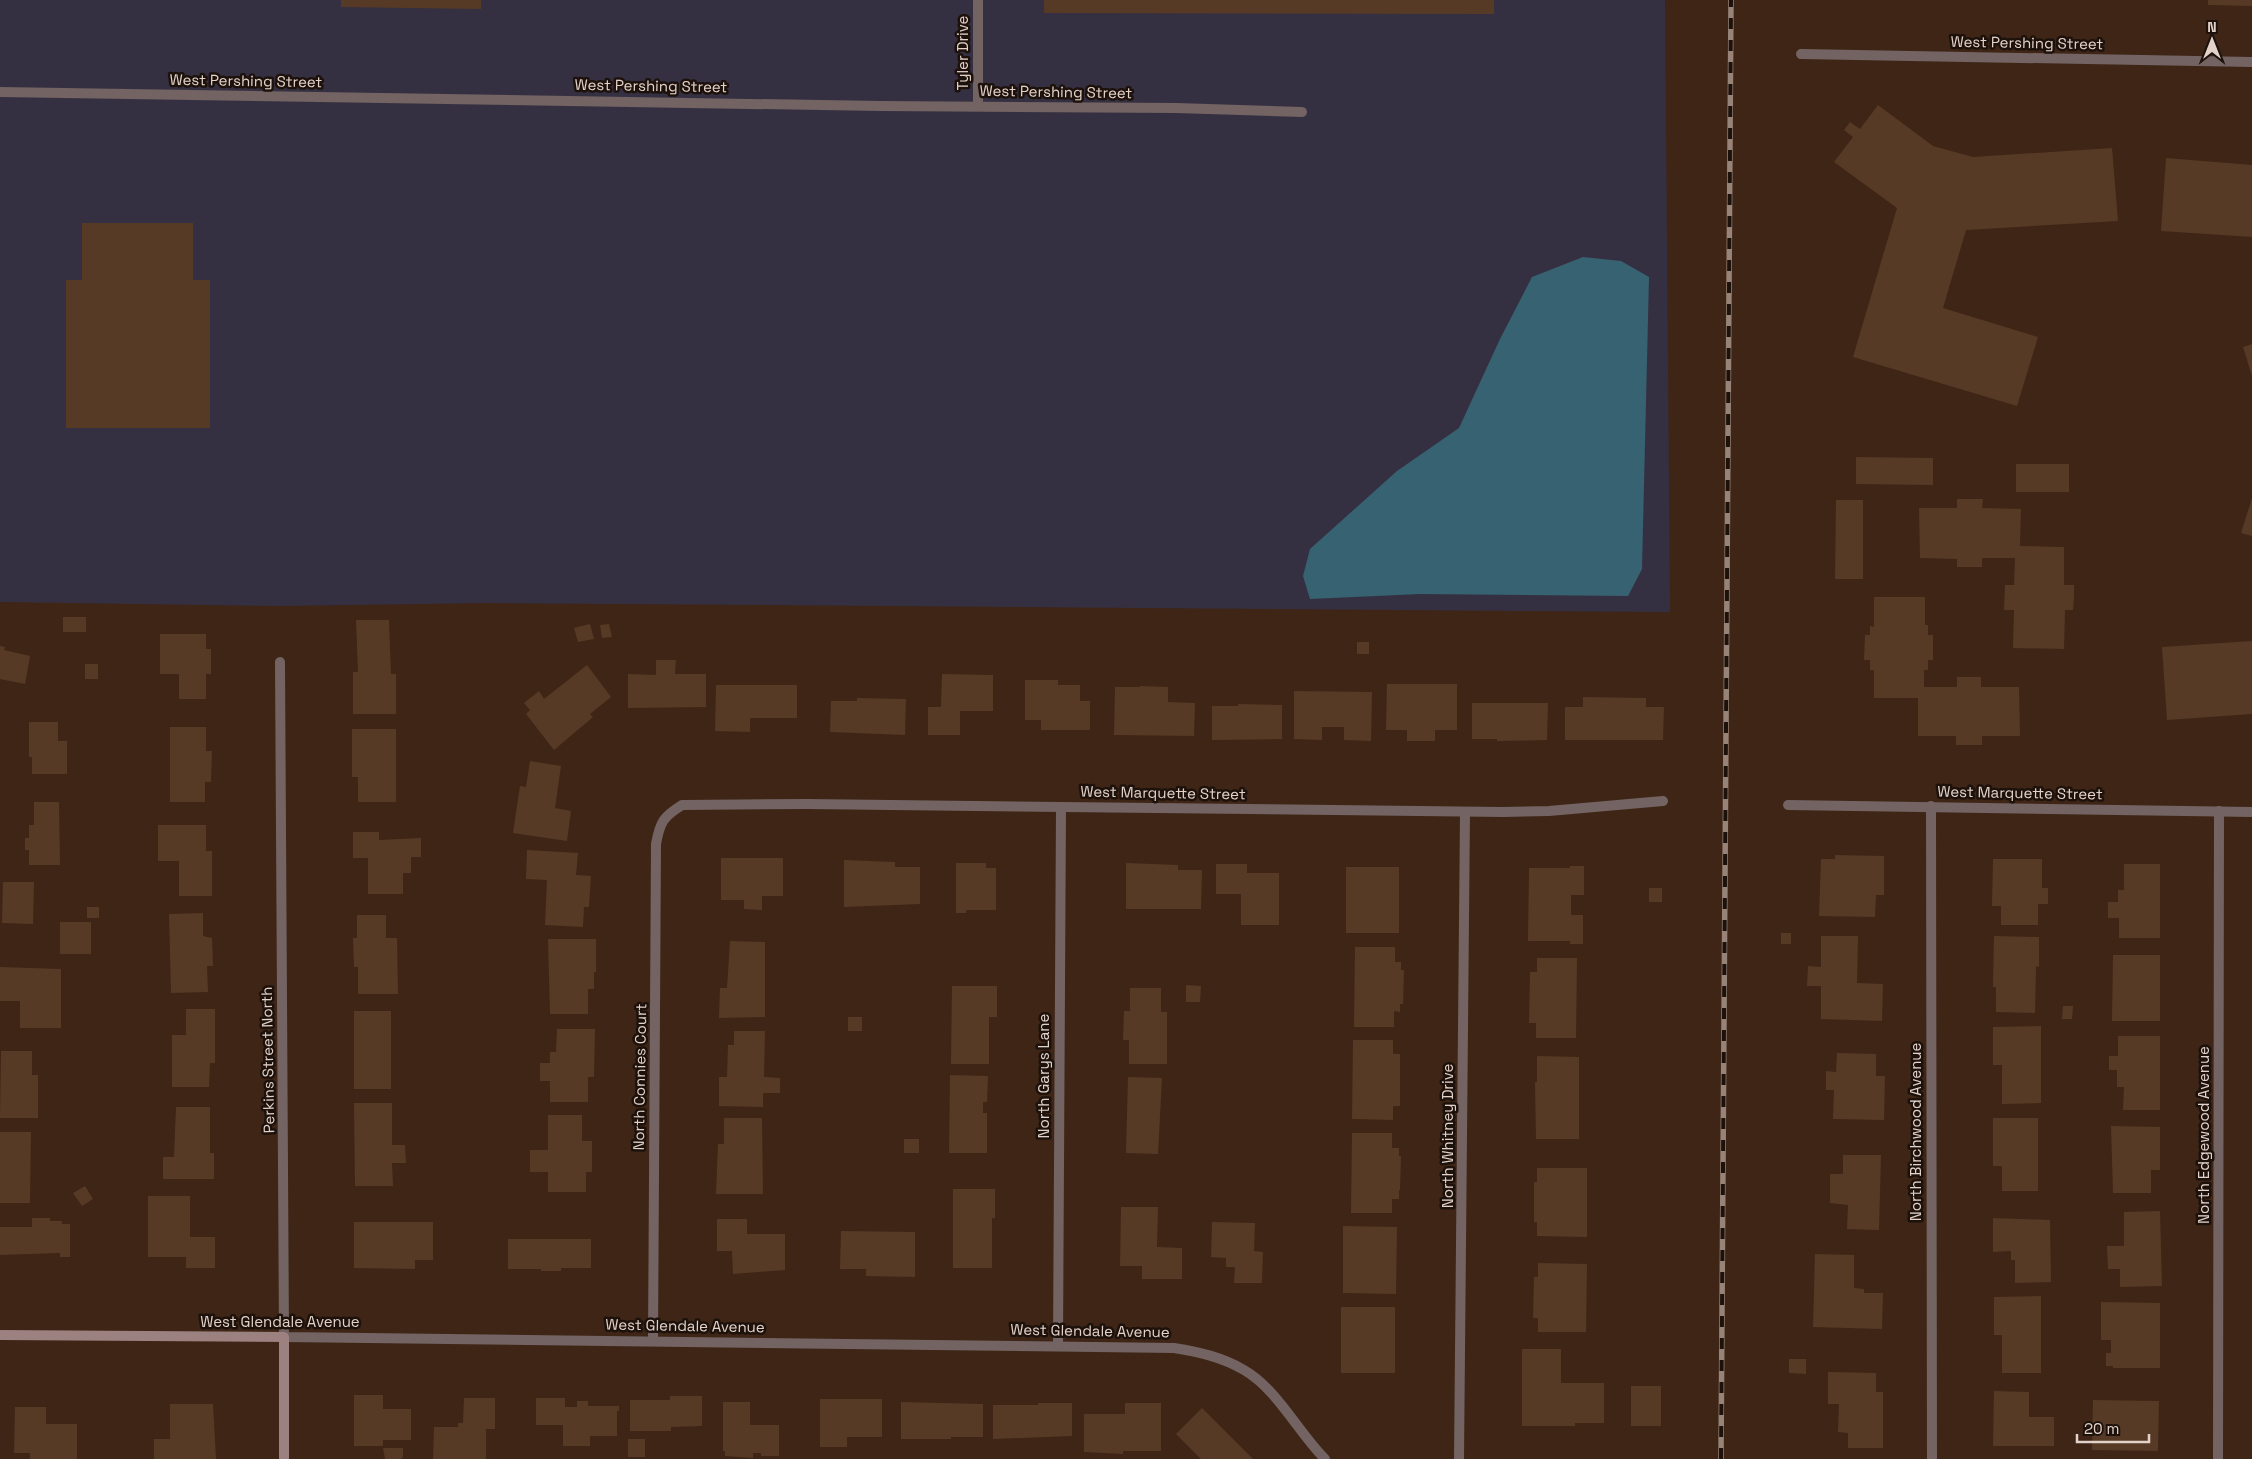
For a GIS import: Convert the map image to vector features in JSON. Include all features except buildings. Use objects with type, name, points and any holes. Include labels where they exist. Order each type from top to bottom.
[{"type":"street","name":"Tyler Drive","points":[[978,0],[978,106]]},
{"type":"street","name":"West Pershing Street","points":[[1801,54],[2252,62]]},
{"type":"street","name":"West Pershing Street","points":[[0,92],[1302,112]]},
{"type":"street","name":"Perkins Street North","points":[[280,662],[284,1459]]},
{"type":"street","name":"West Marquette Street","points":[[666,816],[682,805],[704,804],[1465,812],[1549,811],[1664,800]]},
{"type":"street","name":"West Marquette Street","points":[[1788,805],[2252,812]]},
{"type":"street","name":"North Birchwood Avenue","points":[[1931,806],[1932,1459]]},
{"type":"street","name":"North Garys Lane","points":[[1058,1345],[1061,807]]},
{"type":"street","name":"North Edgewood Avenue","points":[[2218,1459],[2219,811]]},
{"type":"street","name":"North Whitney Drive","points":[[1459,1459],[1465,812]]},
{"type":"street","name":"North Connies Court","points":[[653,1341],[656,844],[659,828],[666,816]]},
{"type":"street","name":"West Glendale Avenue","points":[[0,1335],[1058,1345],[1174,1348],[1199,1352],[1222,1359],[1246,1371],[1266,1388],[1325,1459]]},
{"type":"shaded area","points":[[0,0],[1665,0],[1670,612],[488,603],[280,606],[0,602]]},
{"type":"water","points":[[1583,257],[1621,261],[1649,277],[1642,569],[1628,596],[1420,594],[1310,599],[1303,576],[1310,549],[1397,471],[1459,428],[1500,339],[1532,277]]},
{"type":"railway","points":[[1721,1459],[1731,0]]}]
